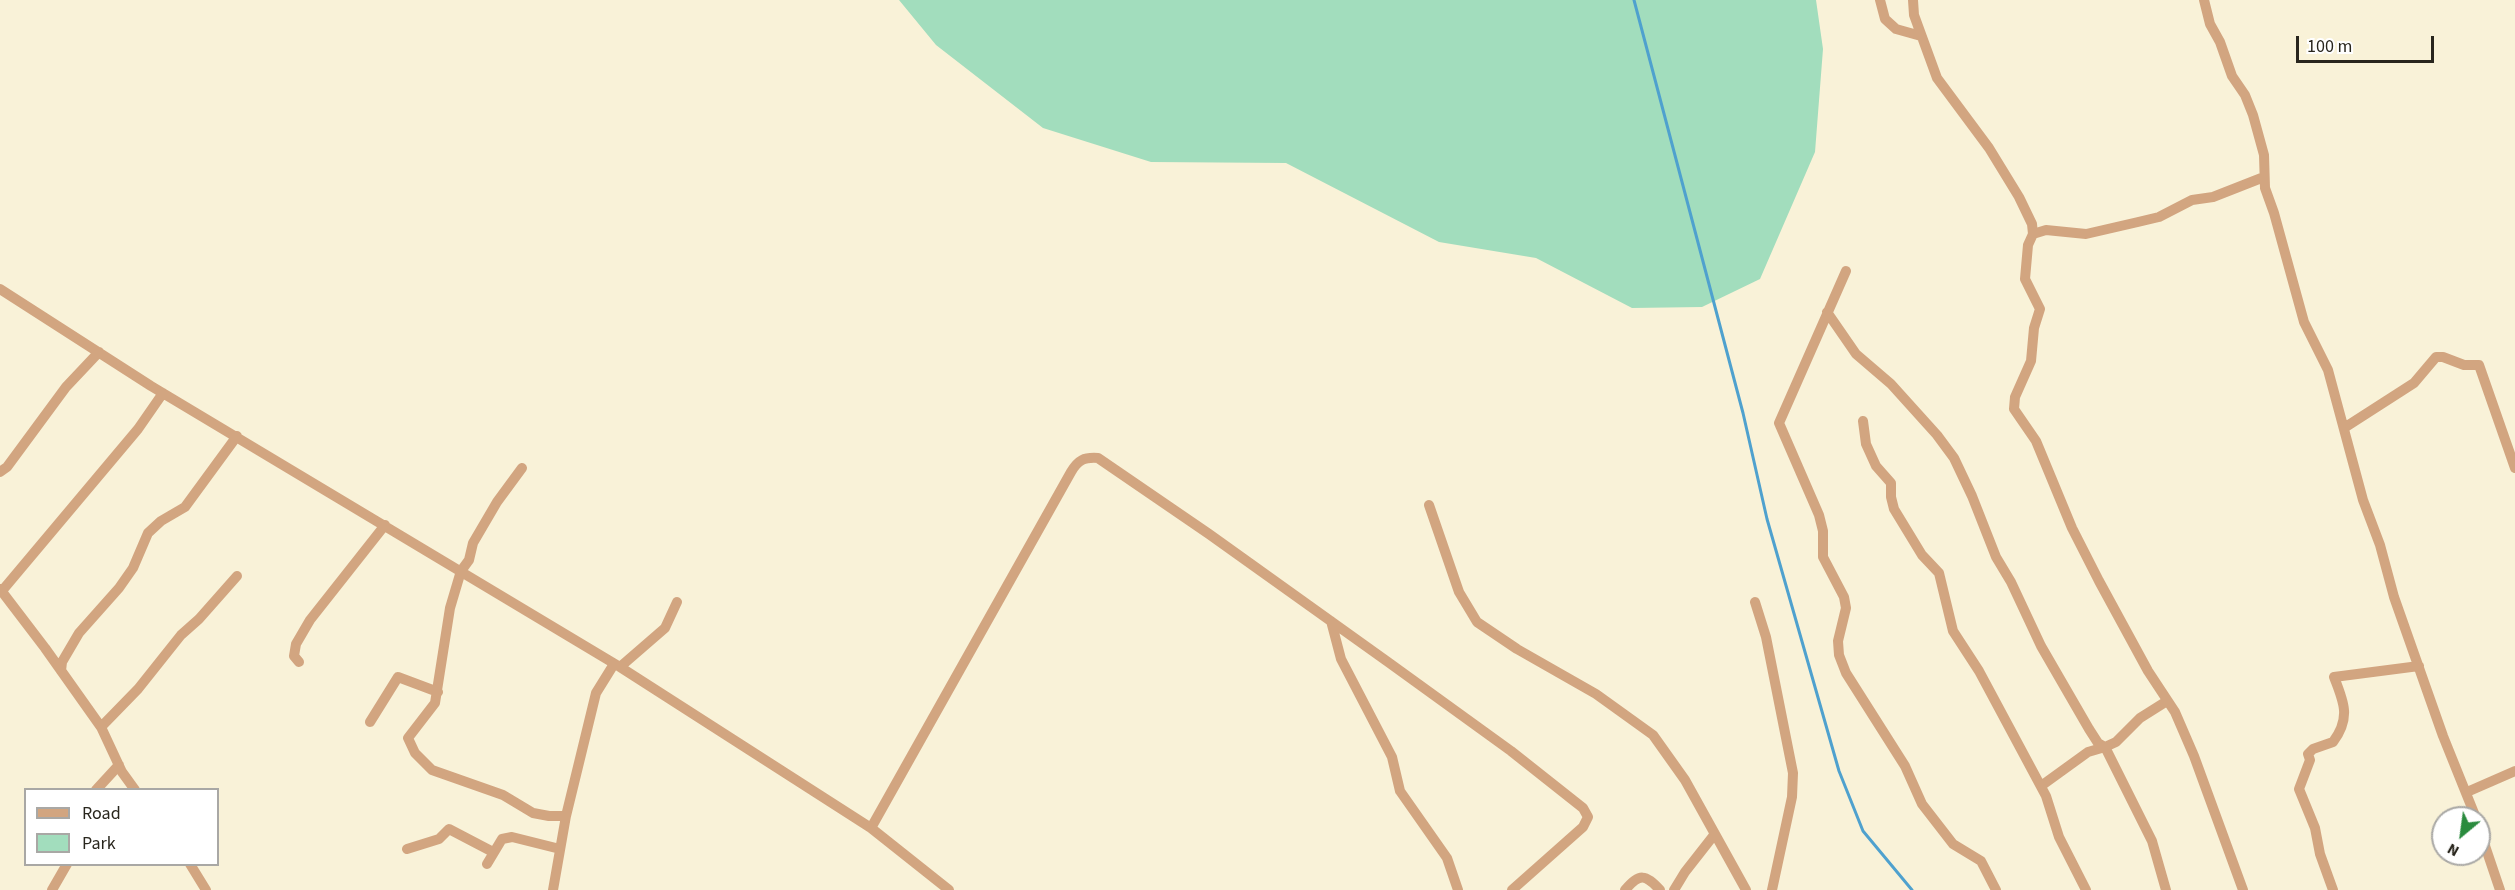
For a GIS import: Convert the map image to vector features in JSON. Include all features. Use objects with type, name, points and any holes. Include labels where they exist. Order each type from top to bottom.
[{"type":"street","points":[[1880,0],[1885,19],[1896,28],[1921,36]]},
{"type":"street","points":[[1913,0],[1914,15],[1937,78],[1989,148],[2019,197],[2031,224],[2033,234],[2028,245],[2024,273],[2026,285],[2040,309],[2040,314],[2034,328],[2029,369],[2015,397],[2014,409],[2036,441],[2072,528],[2148,671],[2167,701],[2194,756],[2243,890]]},
{"type":"street","points":[[2204,0],[2210,24],[2220,42],[2232,76],[2245,95],[2253,115],[2264,155],[2265,188],[2304,322],[2328,370],[2363,500],[2457,774],[2472,806]]},
{"type":"street","points":[[2033,234],[2046,230],[2086,234],[2148,219],[2165,214],[2182,204],[2213,197],[2264,177]]},
{"type":"street","points":[[1846,272],[1779,423],[1818,515],[1823,531],[1823,557],[1844,597],[1846,608],[1838,641],[1839,655],[1846,673],[1905,766],[1922,804],[1953,844],[1981,861],[1996,890]]},
{"type":"street","points":[[0,289],[163,393],[617,665],[870,828],[949,890]]},
{"type":"street","points":[[1827,312],[1856,354],[1891,384],[1954,458],[1996,557],[2011,582],[2041,646],[2089,729],[2098,743],[2105,747],[2152,841],[2166,890]]},
{"type":"street","points":[[0,472],[7,467],[66,387],[99,352]]},
{"type":"street","points":[[2344,428],[2414,382],[2436,357],[2443,357],[2464,365],[2479,364],[2515,468]]},
{"type":"street","points":[[134,788],[119,765],[101,727],[1,590],[138,429],[163,393]]},
{"type":"street","points":[[1863,421],[1866,444],[1876,466],[1891,483],[1894,509],[1922,555],[1939,573],[1953,631],[1978,671],[2007,728],[2041,786],[2050,804],[2059,837],[2086,890]]},
{"type":"street","points":[[61,671],[62,662],[79,633],[119,588],[133,568],[148,533],[161,521],[184,507],[237,436]]},
{"type":"street","points":[[870,828],[1076,463],[1086,457],[1098,458],[1331,621],[1511,751],[1583,808],[1588,817],[1583,827],[1512,890]]},
{"type":"street","points":[[522,468],[497,502],[473,543],[470,560],[461,571],[445,631],[438,692],[432,708],[408,738],[424,765],[442,774],[503,795],[533,813],[566,816]]},
{"type":"street","points":[[1429,504],[1459,592],[1477,622],[1517,649],[1596,694],[1653,735],[1672,760],[1746,890]]},
{"type":"street","points":[[298,662],[294,656],[296,644],[310,620],[385,525]]},
{"type":"street","points":[[101,727],[138,689],[182,635],[237,576]]},
{"type":"street","points":[[553,890],[566,816],[596,693],[617,665],[665,628],[677,602]]},
{"type":"street","points":[[1755,602],[1766,637],[1793,773],[1791,797],[1772,890]]},
{"type":"street","points":[[1331,621],[1341,660],[1392,757],[1400,791],[1447,858],[1458,890]]},
{"type":"street","points":[[2334,890],[2320,854],[2315,828],[2299,789],[2310,760],[2308,754],[2313,749],[2333,742],[2339,733],[2346,706],[2334,677],[2419,666]]},
{"type":"street","points":[[370,722],[398,677],[438,692]]},
{"type":"street","points":[[2041,786],[2088,752],[2116,742],[2140,718],[2167,701]]},
{"type":"street","points":[[97,788],[119,765]]},
{"type":"street","points":[[2467,792],[2515,771]]},
{"type":"street","points":[[407,849],[439,839],[448,829],[493,852]]},
{"type":"street","points":[[1674,890],[1684,872],[1714,835]]},
{"type":"street","points":[[487,864],[502,839],[512,837],[560,849]]},
{"type":"street","points":[[2491,863],[2500,890]]},
{"type":"street","points":[[51,890],[66,866]]},
{"type":"street","points":[[191,866],[206,890]]},
{"type":"street","points":[[1625,890],[1640,878],[1650,879],[1660,890]]},
{"type":"green space","points":[[899,0],[1816,0],[1823,49],[1815,152],[1760,279],[1702,307],[1632,308],[1536,258],[1439,242],[1286,163],[1151,162],[1043,128],[936,45]]},
{"type":"waterway","points":[[1634,0],[1743,413],[1767,519],[1839,771],[1863,831],[1912,890]]}]
